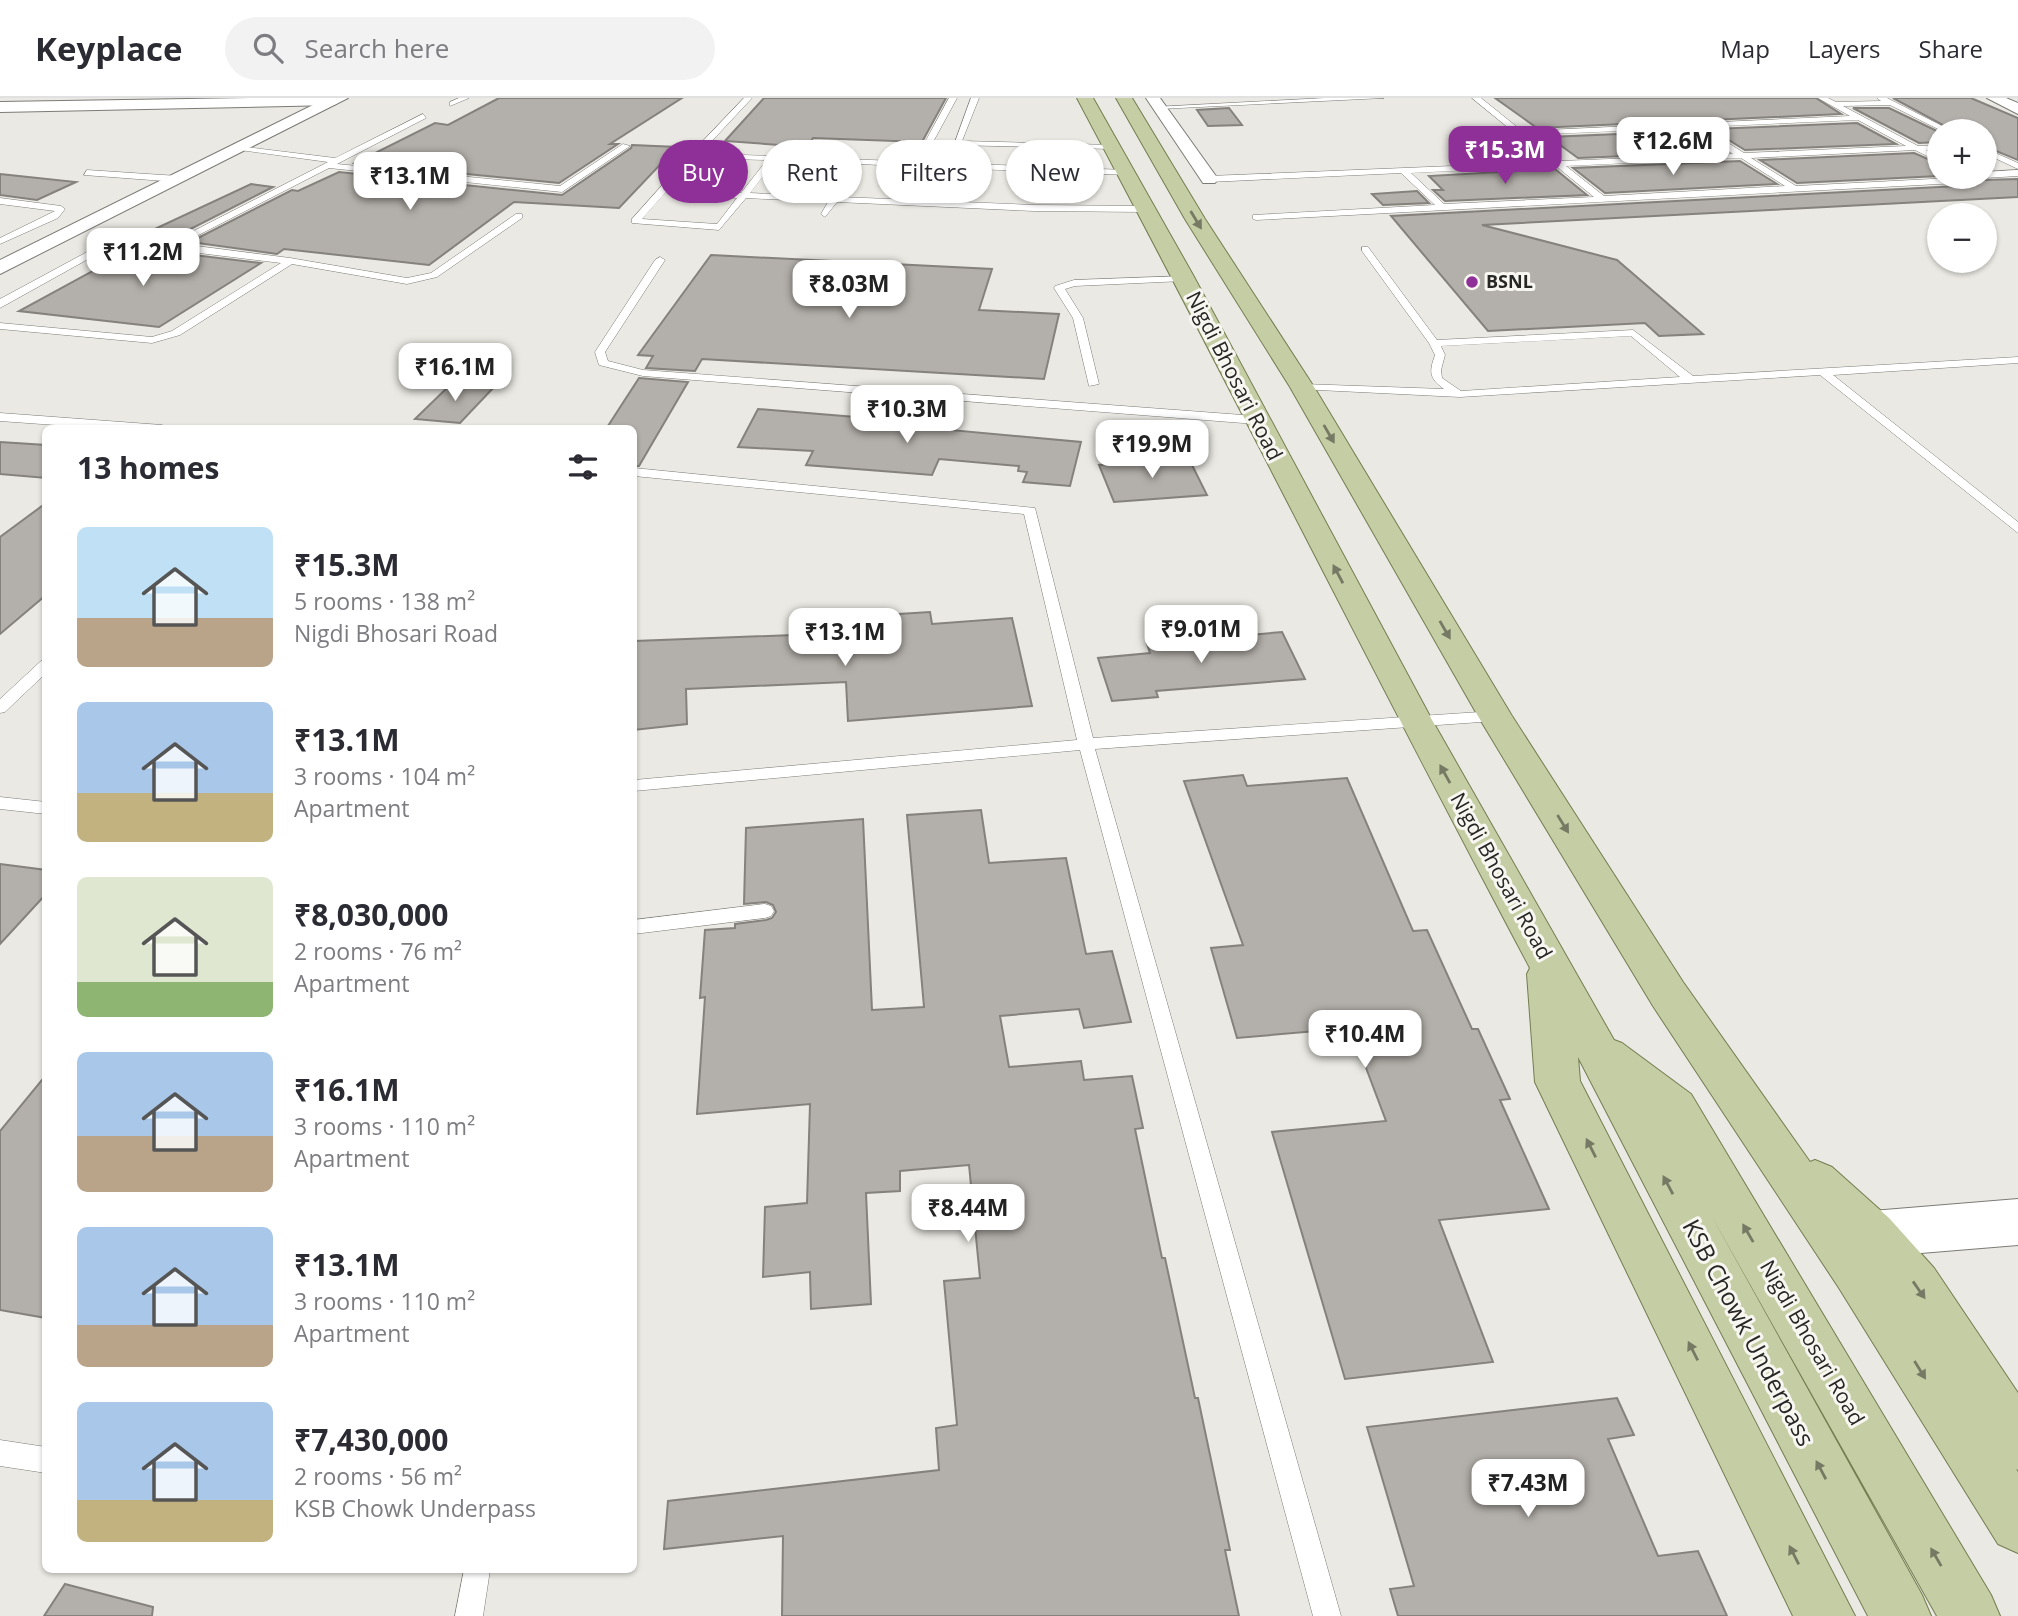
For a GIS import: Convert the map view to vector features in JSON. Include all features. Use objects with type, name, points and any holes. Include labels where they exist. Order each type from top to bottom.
[{"type":"main road","name":"Nigdi Bhosari Road","points":[[1085,98],[1183,278],[1415,720],[1596,1049],[1675,1108],[1970,1616]]},
{"type":"main road","name":"Nigdi Bhosari Road","points":[[1149,110],[1162,160],[1195,219],[1302,387],[1495,716],[1668,993],[1767,1137]]},
{"type":"main road","points":[[1547,959],[1558,1082],[1825,1616]]},
{"type":"main road","name":"KSB Chowk Underpass","points":[[1596,1049],[1901,1616]]},
{"type":"main road","points":[[1767,1137],[1872,1234],[2001,1387],[2018,1442]]},
{"type":"main road","points":[[1767,1137],[1857,1271],[2018,1524]]},
{"type":"street","points":[[1994,98],[2018,109]]},
{"type":"street","points":[[0,107],[337,99]]},
{"type":"street","points":[[0,268],[337,99]]},
{"type":"street","points":[[1149,110],[1195,159],[1209,179]]},
{"type":"street","points":[[1162,160],[1195,159]]},
{"type":"street","points":[[1872,1234],[2018,1222]]},
{"type":"lane","points":[[453,104],[465,98]]},
{"type":"lane","points":[[748,98],[705,145],[876,157]]},
{"type":"lane","points":[[930,140],[953,98]]},
{"type":"lane","points":[[975,98],[957,144],[1120,162]]},
{"type":"lane","points":[[1074,98],[1085,98]]},
{"type":"lane","points":[[1149,110],[1380,98]]},
{"type":"lane","points":[[1476,98],[1602,199]]},
{"type":"lane","points":[[1822,98],[1927,154]]},
{"type":"lane","points":[[1881,98],[1927,121]]},
{"type":"lane","points":[[1835,104],[1891,103]]},
{"type":"lane","points":[[171,246],[423,116]]},
{"type":"lane","points":[[1520,133],[1861,118]]},
{"type":"lane","points":[[1695,126],[1797,190]]},
{"type":"lane","points":[[324,165],[557,189],[568,187],[626,146]]},
{"type":"lane","points":[[240,148],[335,160]]},
{"type":"lane","points":[[1209,179],[1927,148]]},
{"type":"lane","points":[[1997,156],[2018,166]]},
{"type":"lane","points":[[992,161],[1120,162]]},
{"type":"lane","points":[[1404,170],[1443,207]]},
{"type":"lane","points":[[748,190],[762,172]]},
{"type":"lane","points":[[87,173],[178,179]]},
{"type":"lane","points":[[1997,174],[2018,173]]},
{"type":"lane","points":[[1256,217],[1927,182]]},
{"type":"lane","points":[[543,199],[557,189]]},
{"type":"lane","points":[[658,195],[635,221],[719,227],[738,203]]},
{"type":"lane","points":[[0,201],[61,209],[55,216],[0,242]]},
{"type":"lane","points":[[862,201],[1146,209]]},
{"type":"lane","points":[[825,214],[832,203]]},
{"type":"lane","points":[[0,305],[116,240],[290,261],[407,281],[416,280],[434,275],[519,215]]},
{"type":"lane","points":[[1365,249],[1434,343],[1440,355],[1435,370],[1437,379],[1460,394]]},
{"type":"lane","points":[[660,260],[600,352],[603,363],[643,373],[1256,420]]},
{"type":"lane","points":[[0,326],[152,340],[176,333],[290,261]]},
{"type":"lane","points":[[1093,384],[1078,318],[1059,288],[1074,283],[1183,278]]},
{"type":"lane","points":[[1434,343],[1633,333],[1690,380]]},
{"type":"lane","points":[[1302,387],[1418,390],[1460,394],[2018,360]]},
{"type":"lane","points":[[1823,372],[2018,529]]},
{"type":"lane","points":[[0,417],[108,425]]},
{"type":"lane","points":[[637,472],[1030,511],[1086,744],[1327,1616]]},
{"type":"lane","points":[[0,708],[42,668]]},
{"type":"lane","points":[[637,786],[1086,744],[1495,716]]},
{"type":"lane","points":[[0,803],[42,808]]},
{"type":"lane","points":[[637,927],[765,911]]},
{"type":"lane","points":[[0,1453],[42,1459]]},
{"type":"lane","points":[[469,1616],[476,1573]]},
{"type":"building","points":[[499,98],[682,98],[610,144],[618,144],[559,183],[355,163],[435,123],[448,125]]},
{"type":"building","points":[[764,98],[946,98],[923,140],[813,138],[762,140],[762,144],[748,143],[748,140],[726,140]]},
{"type":"building","points":[[1495,98],[1816,98],[1841,114],[1537,128]]},
{"type":"building","points":[[1893,98],[1971,98],[2018,118],[2018,160],[1997,151],[1997,119],[1932,119]]},
{"type":"building","points":[[1229,108],[1242,125],[1208,126],[1197,110]]},
{"type":"building","points":[[1853,108],[1889,108],[1927,126],[1927,143],[1919,143]]},
{"type":"building","points":[[1857,123],[1896,144],[1745,150],[1711,129]]},
{"type":"building","points":[[1691,131],[1725,152],[1578,158],[1549,137]]},
{"type":"building","points":[[632,145],[658,146],[658,167],[619,208],[514,202],[429,265],[284,249],[277,254],[190,242],[292,190],[298,191],[339,172],[562,195]]},
{"type":"building","points":[[1914,153],[1927,159],[1927,177],[1797,183],[1760,160]]},
{"type":"building","points":[[1740,161],[1777,184],[1605,193],[1573,168]]},
{"type":"building","points":[[1555,169],[1587,195],[1445,201],[1433,190],[1443,190],[1429,176]]},
{"type":"building","points":[[0,174],[76,182],[37,200],[0,195]]},
{"type":"building","points":[[2018,179],[2018,197],[1482,225],[1617,260],[1703,334],[1659,336],[1645,323],[1488,331],[1391,216],[1927,188],[1997,189],[1997,180]]},
{"type":"building","points":[[251,184],[273,187],[169,240],[151,239],[157,236],[144,234]]},
{"type":"building","points":[[1417,191],[1429,203],[1383,205],[1372,194]]},
{"type":"building","points":[[135,248],[261,263],[159,327],[19,311]]},
{"type":"building","points":[[711,255],[992,269],[979,310],[1059,314],[1044,379],[702,359],[695,371],[646,368],[653,356],[638,355]]},
{"type":"building","points":[[639,378],[688,382],[639,466],[637,425],[609,425]]},
{"type":"building","points":[[452,383],[495,386],[460,423],[415,419]]},
{"type":"building","points":[[758,409],[952,425],[950,430],[1081,442],[1070,486],[1023,482],[1027,472],[1018,471],[1019,466],[939,459],[932,475],[806,465],[813,451],[738,447]]},
{"type":"building","points":[[0,442],[42,445],[42,478],[0,474]]},
{"type":"building","points":[[1189,459],[1207,495],[1114,502],[1099,465]]},
{"type":"building","points":[[42,506],[42,598],[0,634],[0,537]]},
{"type":"building","points":[[930,612],[932,624],[1012,618],[1032,706],[848,721],[846,682],[686,689],[687,724],[637,730],[637,641],[845,633],[844,626],[867,625],[866,616]]},
{"type":"building","points":[[1282,632],[1305,679],[1156,691],[1158,697],[1112,701],[1098,658],[1150,653],[1147,644]]},
{"type":"building","points":[[1243,775],[1247,786],[1347,778],[1413,931],[1427,930],[1472,1029],[1478,1029],[1510,1099],[1500,1100],[1549,1209],[1439,1220],[1493,1362],[1345,1379],[1272,1132],[1386,1121],[1351,1028],[1237,1038],[1211,948],[1243,945],[1184,781]]},
{"type":"building","points":[[981,810],[989,863],[1066,858],[1086,954],[1112,951],[1131,1022],[1084,1028],[1079,1009],[1000,1016],[1009,1067],[1081,1061],[1084,1080],[1132,1076],[1143,1128],[1135,1129],[1162,1258],[1165,1258],[1195,1398],[1198,1398],[1230,1550],[1225,1550],[1239,1616],[782,1616],[783,1536],[664,1549],[668,1501],[939,1470],[936,1428],[957,1425],[944,1281],[980,1278],[969,1165],[900,1171],[900,1191],[866,1193],[871,1304],[811,1309],[810,1272],[763,1277],[765,1207],[807,1203],[810,1104],[697,1114],[705,997],[700,998],[705,930],[735,928],[735,924],[772,918],[776,912],[773,905],[766,902],[744,904],[746,828],[863,819],[872,1010],[924,1007],[907,815]]},
{"type":"building","points":[[0,864],[42,869],[42,898],[0,944]]},
{"type":"building","points":[[42,1080],[42,1317],[0,1310],[0,1131]]},
{"type":"building","points":[[1617,1398],[1634,1435],[1608,1439],[1658,1556],[1698,1551],[1727,1616],[1398,1616],[1390,1589],[1414,1586],[1367,1427]]},
{"type":"building","points":[[65,1584],[153,1607],[152,1616],[44,1616]]},
{"type":"place","name":"BSNL","points":[[1472,282]]}]
